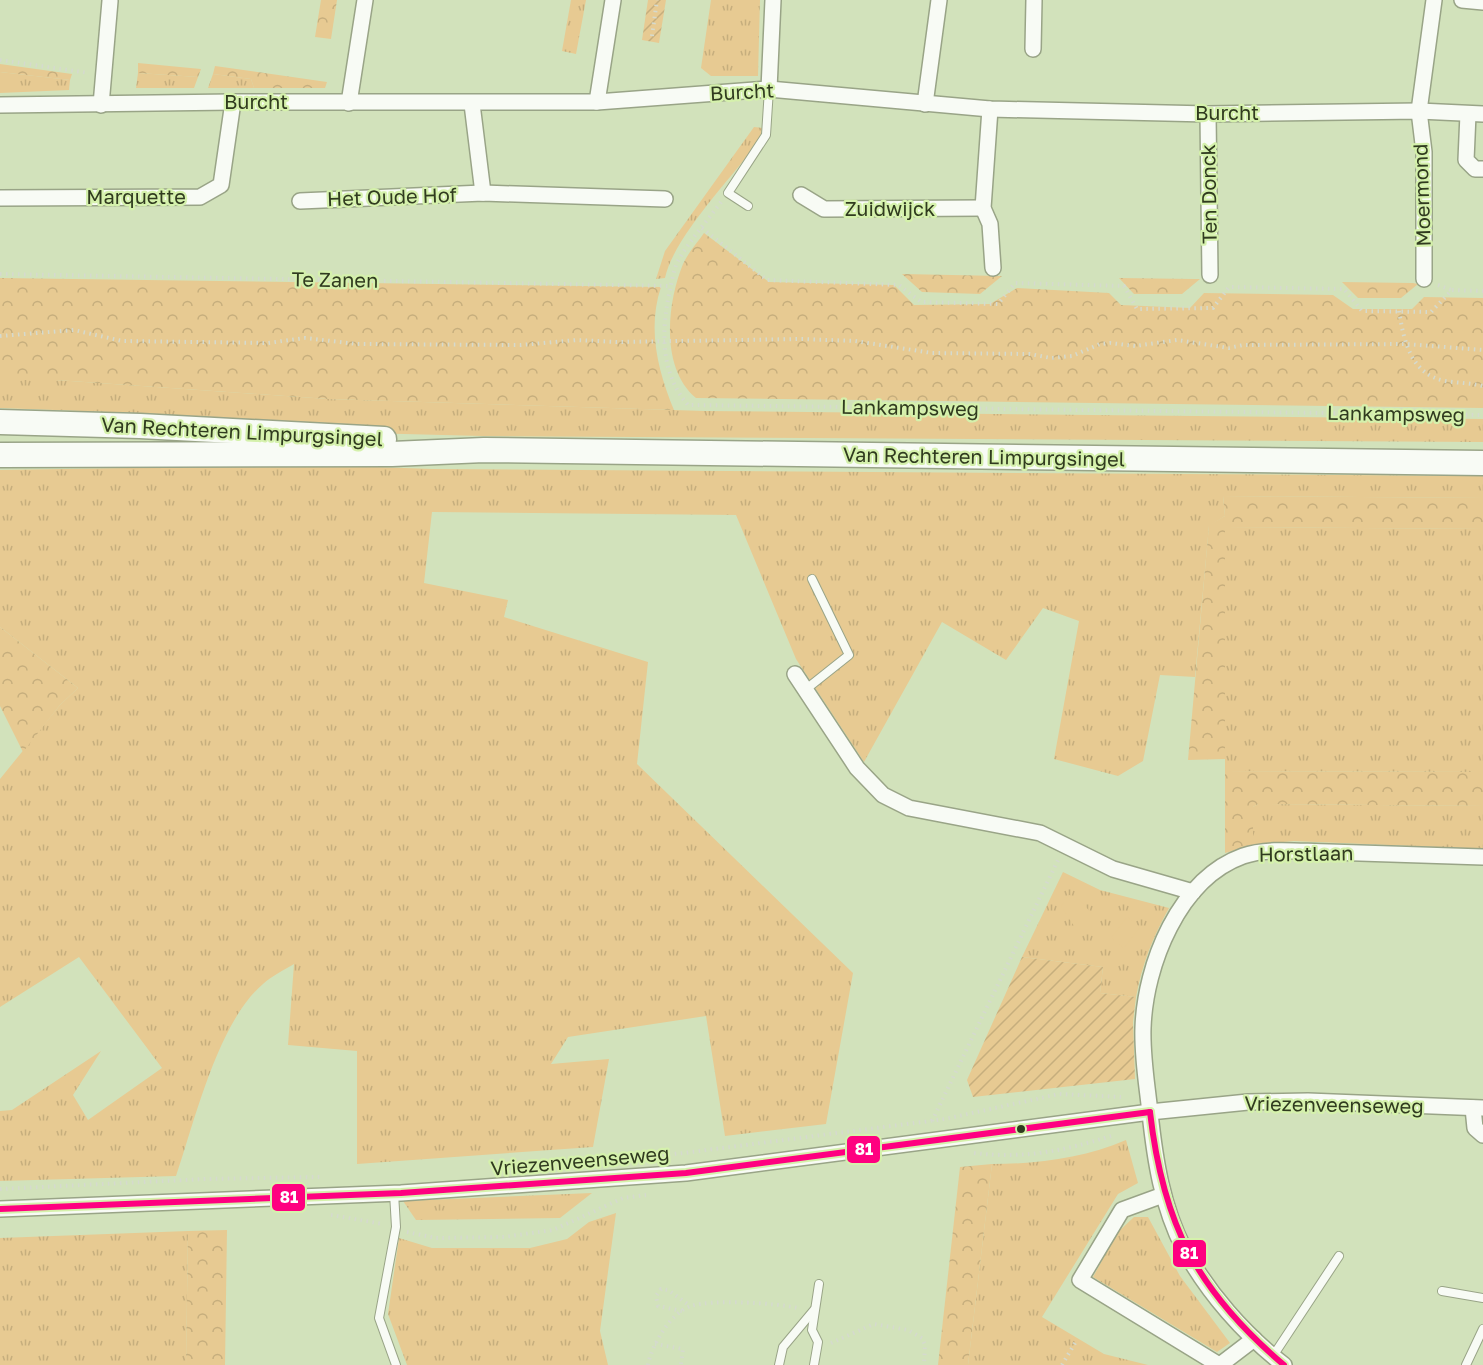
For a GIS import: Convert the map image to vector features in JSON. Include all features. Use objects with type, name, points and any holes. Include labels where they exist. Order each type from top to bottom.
[{"type":"main road","name":"Van Rechteren Limpurgsingel","points":[[0,422],[140,426],[375,438],[484,450]]},
{"type":"main road","name":"Van Rechteren Limpurgsingel","points":[[0,455],[392,454],[484,450],[1483,463]]},
{"type":"street","points":[[349,103],[365,0]]},
{"type":"street","points":[[597,102],[613,0]]},
{"type":"street","points":[[769,89],[773,0]]},
{"type":"street","points":[[926,105],[939,0]]},
{"type":"street","points":[[1033,49],[1034,0]]},
{"type":"street","name":"Moermond","points":[[1424,279],[1425,152],[1419,111],[1434,0]]},
{"type":"street","points":[[1462,0],[1483,2]]},
{"type":"street","points":[[101,105],[110,1]]},
{"type":"street","name":"Burcht","points":[[0,105],[233,102],[472,104],[597,102],[769,89],[990,109],[1208,114],[1419,111],[1475,114]]},
{"type":"street","name":"Marquette","points":[[0,198],[200,197],[221,185],[233,102]]},
{"type":"street","name":"Het Oude Hof","points":[[472,104],[483,193]]},
{"type":"street","points":[[990,109],[983,208],[990,224],[993,268]]},
{"type":"street","name":"Ten Donck","points":[[1208,114],[1210,275]]},
{"type":"street","points":[[1475,114],[1466,160],[1475,169],[1483,169]]},
{"type":"street","name":"Het Oude Hof","points":[[300,201],[483,193],[664,199]]},
{"type":"street","name":"Zuidwijck","points":[[801,195],[824,209],[983,208]]},
{"type":"street","points":[[795,674],[857,768],[883,795],[909,808],[1040,833],[1113,869],[1193,892]]},
{"type":"street","name":"Horstlaan","points":[[1281,1363],[1254,1339],[1208,1286],[1184,1248],[1163,1196],[1154,1151],[1143,1064],[1143,1026],[1147,995],[1155,965],[1173,922],[1193,892],[1212,874],[1243,856],[1293,851],[1483,857]]},
{"type":"street","name":"Vriezenveenseweg","points":[[0,1209],[393,1193],[686,1173],[1150,1112],[1248,1102],[1308,1101],[1478,1108]]},
{"type":"street","points":[[1478,1108],[1475,1128],[1483,1135]]},
{"type":"street","points":[[1163,1196],[1122,1210],[1080,1280],[1219,1365],[1254,1339]]},
{"type":"lane","points":[[748,206],[728,193],[766,135],[769,89]]},
{"type":"lane","points":[[805,690],[849,656],[812,579]]},
{"type":"lane","points":[[393,1193],[396,1227],[379,1318],[396,1365]]},
{"type":"lane","points":[[1281,1363],[1339,1256]]},
{"type":"lane","points":[[814,1365],[818,1342],[812,1330],[819,1284]]},
{"type":"lane","points":[[1442,1291],[1483,1298]]},
{"type":"lane","points":[[778,1365],[783,1347],[814,1310]]},
{"type":"lane","points":[[1466,1365],[1483,1329]]},
{"type":"path","points":[[652,36],[657,0]]},
{"type":"path","points":[[0,60],[102,75]]},
{"type":"path","name":"Lankampsweg","points":[[728,193],[678,260],[665,313],[663,341],[669,373],[678,393],[688,405],[1483,415]]},
{"type":"path","points":[[702,228],[767,280],[899,285],[921,303],[998,304],[1016,283],[1124,286],[1137,309],[1213,308],[1228,287],[1344,289],[1362,311],[1431,312],[1452,290],[1483,291]]},
{"type":"path","name":"Te Zanen","points":[[0,274],[671,286]]},
{"type":"path","points":[[1399,311],[1406,344],[1415,365],[1426,375],[1483,386]]},
{"type":"path","points":[[0,336],[74,330],[122,341],[268,343],[304,338],[357,344],[521,345],[577,340],[790,339],[855,341],[932,353],[1030,354],[1051,358],[1072,356],[1100,344],[1136,346],[1177,340],[1229,348],[1243,345],[1406,344],[1483,350]]},
{"type":"path","points":[[931,1142],[932,1120],[1065,846]]},
{"type":"path","name":"Vriezenveenseweg","points":[[613,1159],[684,1153],[932,1120],[1059,1094],[1131,1098],[1150,1112]]},
{"type":"path","points":[[0,1189],[205,1179],[321,1177]]},
{"type":"path","points":[[682,1311],[658,1306],[656,1296],[661,1289],[668,1290],[690,1306]]},
{"type":"path","points":[[648,1365],[655,1344],[666,1326],[690,1306],[769,1303],[814,1310]]},
{"type":"path","points":[[818,1342],[834,1343],[874,1323],[908,1330],[922,1338],[925,1345],[924,1365]]},
{"type":"path","points":[[1062,1365],[1075,1343]]},
{"type":"path","points":[[655,1344],[683,1349],[681,1364],[685,1365]]},
{"type":"green space","points":[[321,0],[337,0],[331,39],[315,37]]},
{"type":"green space","points":[[571,0],[586,0],[576,54],[562,51]]},
{"type":"green space","points":[[648,0],[666,0],[659,43],[642,40]]},
{"type":"green space","points":[[711,0],[760,0],[758,76],[711,76],[701,68]]},
{"type":"green space","points":[[138,63],[201,69],[198,77],[138,73]]},
{"type":"green space","points":[[0,64],[72,74],[70,80],[0,72]]},
{"type":"green space","points":[[215,66],[327,82],[325,88],[254,88],[251,79],[213,74]]},
{"type":"green space","points":[[0,72],[70,80],[69,90],[0,93]]},
{"type":"green space","points":[[138,73],[198,77],[194,88],[136,88]]},
{"type":"green space","points":[[213,74],[251,79],[254,88],[208,88]]},
{"type":"green space","points":[[754,127],[763,128],[758,142],[692,226],[680,244],[665,278],[656,279],[665,251]]},
{"type":"green space","points":[[704,233],[769,282],[894,285],[914,305],[990,304],[1017,288],[1109,293],[1121,305],[1190,308],[1204,293],[1333,295],[1353,309],[1412,309],[1424,297],[1483,298],[1483,408],[696,398],[684,385],[677,370],[670,334],[677,280],[683,264]]},
{"type":"green space","points":[[902,274],[1002,276],[980,294],[922,292]]},
{"type":"green space","points":[[0,278],[661,287],[655,318],[656,350],[663,380],[674,410],[328,399],[56,380],[0,380]]},
{"type":"green space","points":[[1119,278],[1200,279],[1182,294],[1134,294]]},
{"type":"green space","points":[[1342,282],[1418,284],[1401,298],[1358,298]]},
{"type":"green space","points":[[0,380],[56,380],[328,399],[705,411],[1483,419],[1483,442],[482,436],[364,433],[232,425],[136,413],[0,408]]},
{"type":"green space","points":[[320,465],[432,469],[1483,476],[1483,498],[1223,496],[1225,516],[1209,526],[1195,677],[1160,675],[1143,761],[1118,776],[1054,759],[1079,621],[1043,608],[1006,660],[942,622],[864,762],[796,659],[736,515],[432,512],[424,583],[508,600],[504,617],[648,662],[637,764],[853,973],[826,1124],[725,1136],[706,1016],[568,1037],[551,1064],[609,1059],[593,1147],[357,1164],[357,1051],[288,1045],[294,964],[263,984],[247,1001],[233,1022],[210,1073],[176,1176],[0,1181],[0,1111],[12,1110],[101,1051],[73,1095],[88,1120],[162,1068],[79,957],[0,1007],[0,779],[60,705],[78,688],[0,627],[0,470]]},
{"type":"green space","points":[[1223,496],[1483,498],[1483,529],[1225,527],[1225,759],[1188,760],[1209,525],[1225,516]]},
{"type":"green space","points":[[1225,527],[1483,529],[1483,772],[1225,771]]},
{"type":"green space","points":[[0,627],[78,688],[60,705],[23,752],[0,706]]},
{"type":"green space","points":[[1225,771],[1483,772],[1483,806],[1258,804],[1253,807],[1253,845],[1225,853]]},
{"type":"green space","points":[[1258,804],[1483,806],[1483,849],[1294,841],[1253,845],[1253,807]]},
{"type":"green space","points":[[1063,872],[1100,890],[1169,908],[1149,951],[1136,997],[1100,993],[1103,967],[1022,957]]},
{"type":"green space","points":[[1069,895],[1080,900],[1092,914],[1074,926],[1061,906]]},
{"type":"green space","points":[[1127,917],[1140,927],[1124,948],[1111,938]]},
{"type":"green space","points":[[1022,957],[1103,967],[1100,993],[1136,997],[1133,1022],[1135,1079],[973,1097],[967,1080]]},
{"type":"green space","points":[[1126,1140],[1138,1183],[1118,1194],[1042,1317],[1104,1354],[1148,1365],[968,1365],[992,1164],[1061,1159]]},
{"type":"green space","points":[[992,1164],[968,1365],[938,1365],[960,1167]]},
{"type":"green space","points":[[592,1193],[560,1218],[416,1220],[403,1201]]},
{"type":"green space","points":[[616,1213],[600,1331],[608,1365],[407,1365],[388,1314],[399,1238],[432,1248],[530,1248],[567,1239],[589,1222]]},
{"type":"green space","points":[[1134,1217],[1148,1217],[1180,1276],[1230,1343],[1217,1352],[1093,1277],[1117,1233]]},
{"type":"green space","points":[[227,1230],[225,1365],[186,1365],[188,1231]]},
{"type":"green space","points":[[188,1231],[186,1365],[0,1365],[0,1238]]},
{"type":"transit line","name":"81","points":[[1150,1112],[1164,1189],[1189,1253],[1228,1310],[1284,1365]]},
{"type":"transit line","name":"81","points":[[0,1209],[401,1193],[686,1173],[1150,1112]]}]
